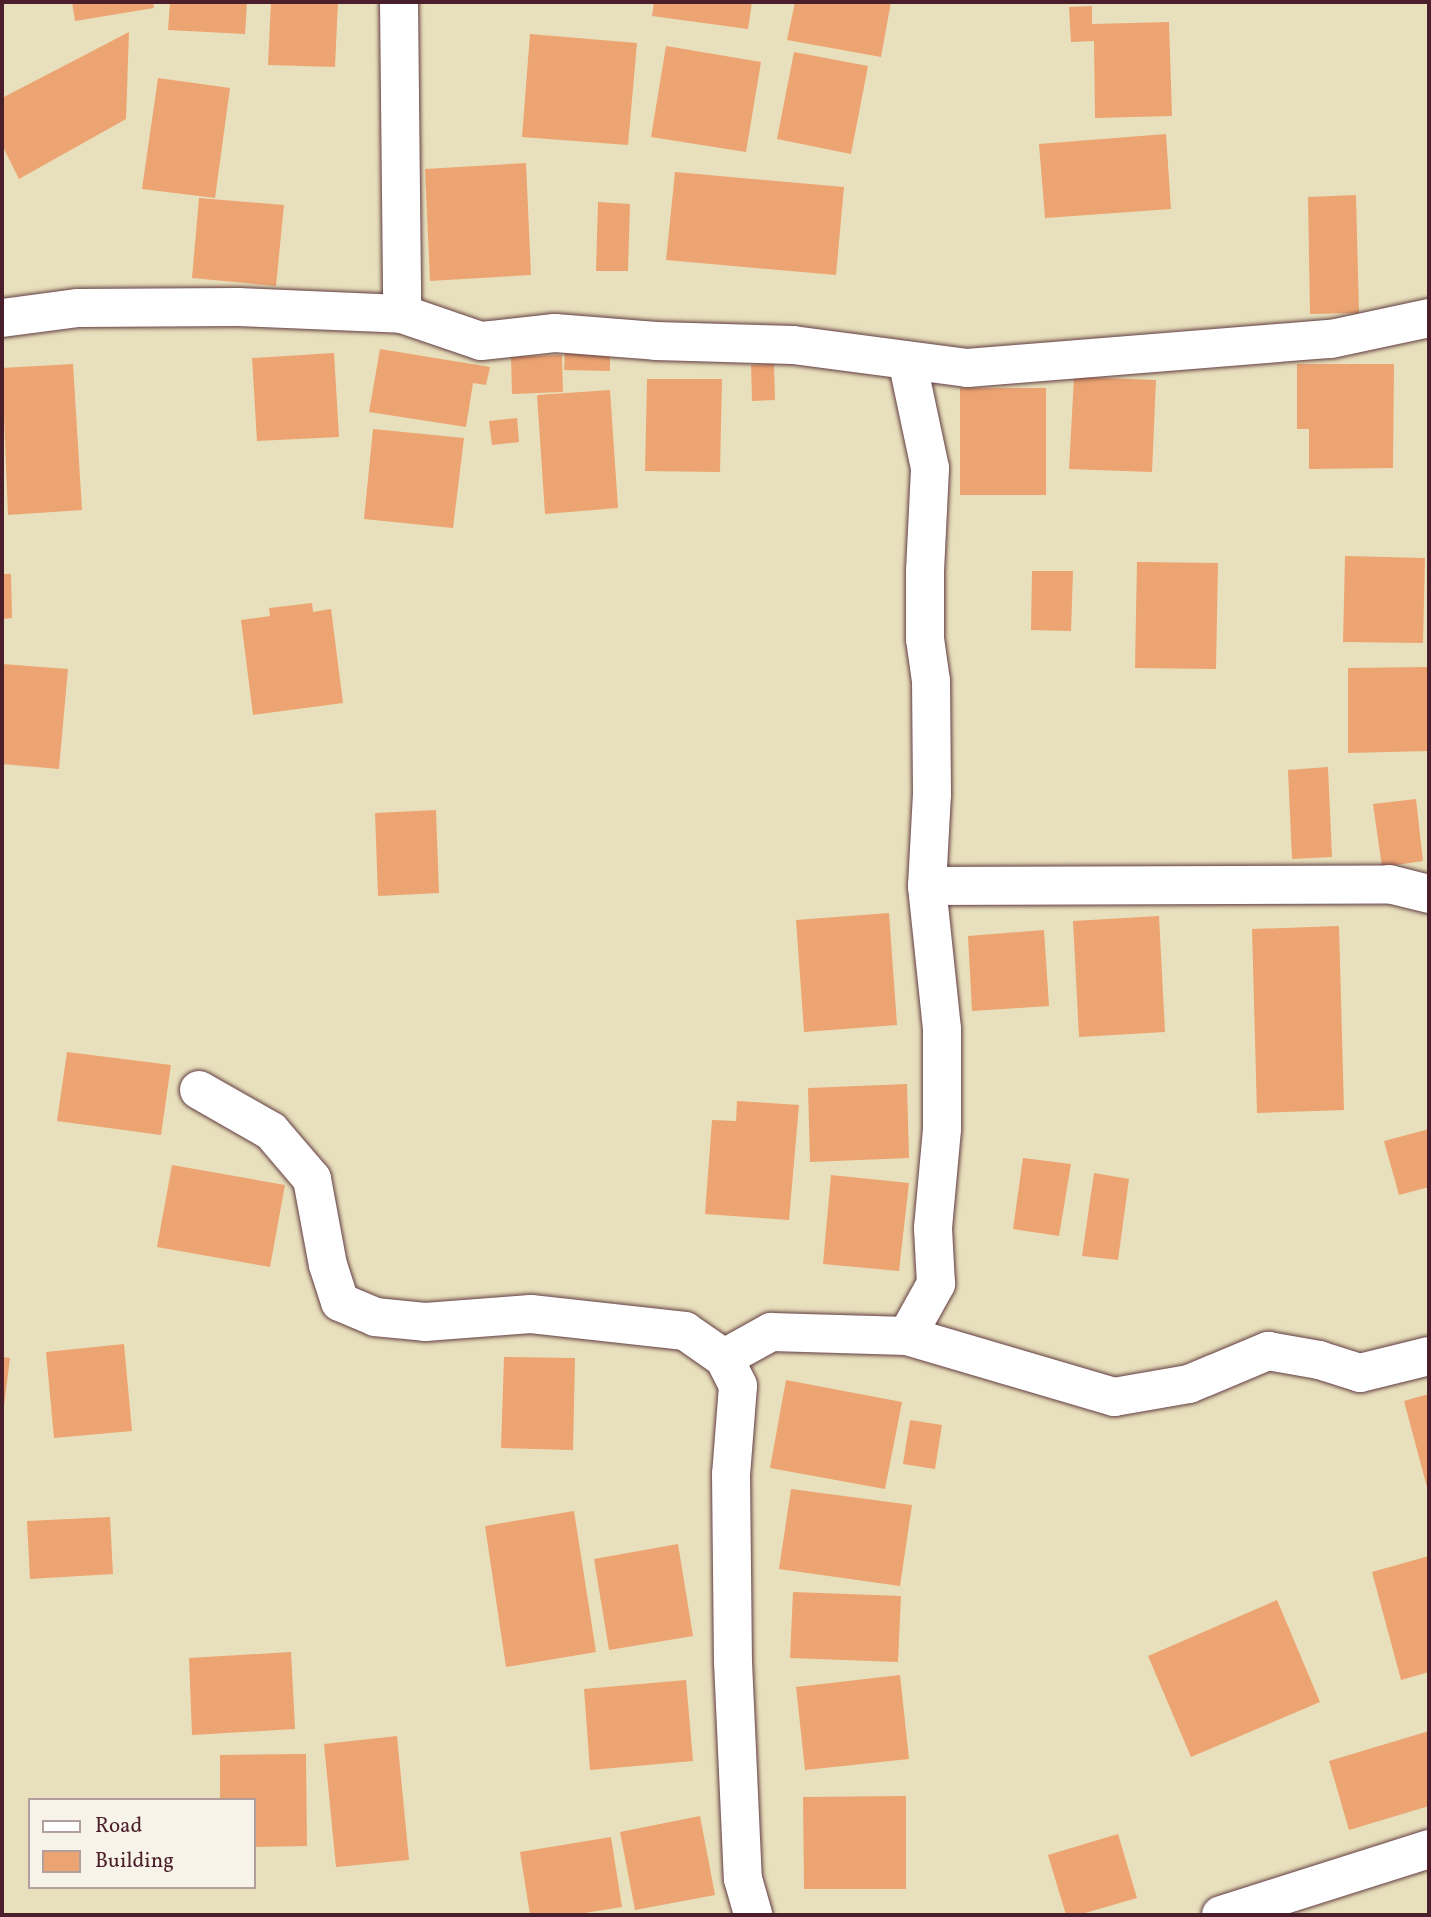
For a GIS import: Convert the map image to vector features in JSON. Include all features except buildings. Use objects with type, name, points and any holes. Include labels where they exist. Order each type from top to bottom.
[{"type":"street","points":[[399,2],[402,314]]},
{"type":"street","points":[[2,318],[78,308],[238,307],[402,314],[481,341],[555,333],[656,341],[793,345],[967,368],[1331,339],[1429,318]]},
{"type":"street","points":[[907,360],[930,468],[925,571],[925,639],[932,694],[928,886],[942,1030],[942,1129],[933,1228],[936,1284],[907,1336]]},
{"type":"street","points":[[928,886],[1389,884],[1429,894]]},
{"type":"street","points":[[199,1090],[271,1131],[312,1178],[328,1265],[340,1302],[374,1317],[425,1322],[531,1314],[685,1331],[724,1358],[738,1386],[731,1474],[733,1662],[743,1879],[752,1915]]},
{"type":"street","points":[[724,1358],[771,1332],[907,1336],[1114,1397],[1189,1384],[1268,1351],[1319,1360],[1360,1373],[1429,1356]]},
{"type":"street","points":[[1221,1915],[1429,1849]]}]
